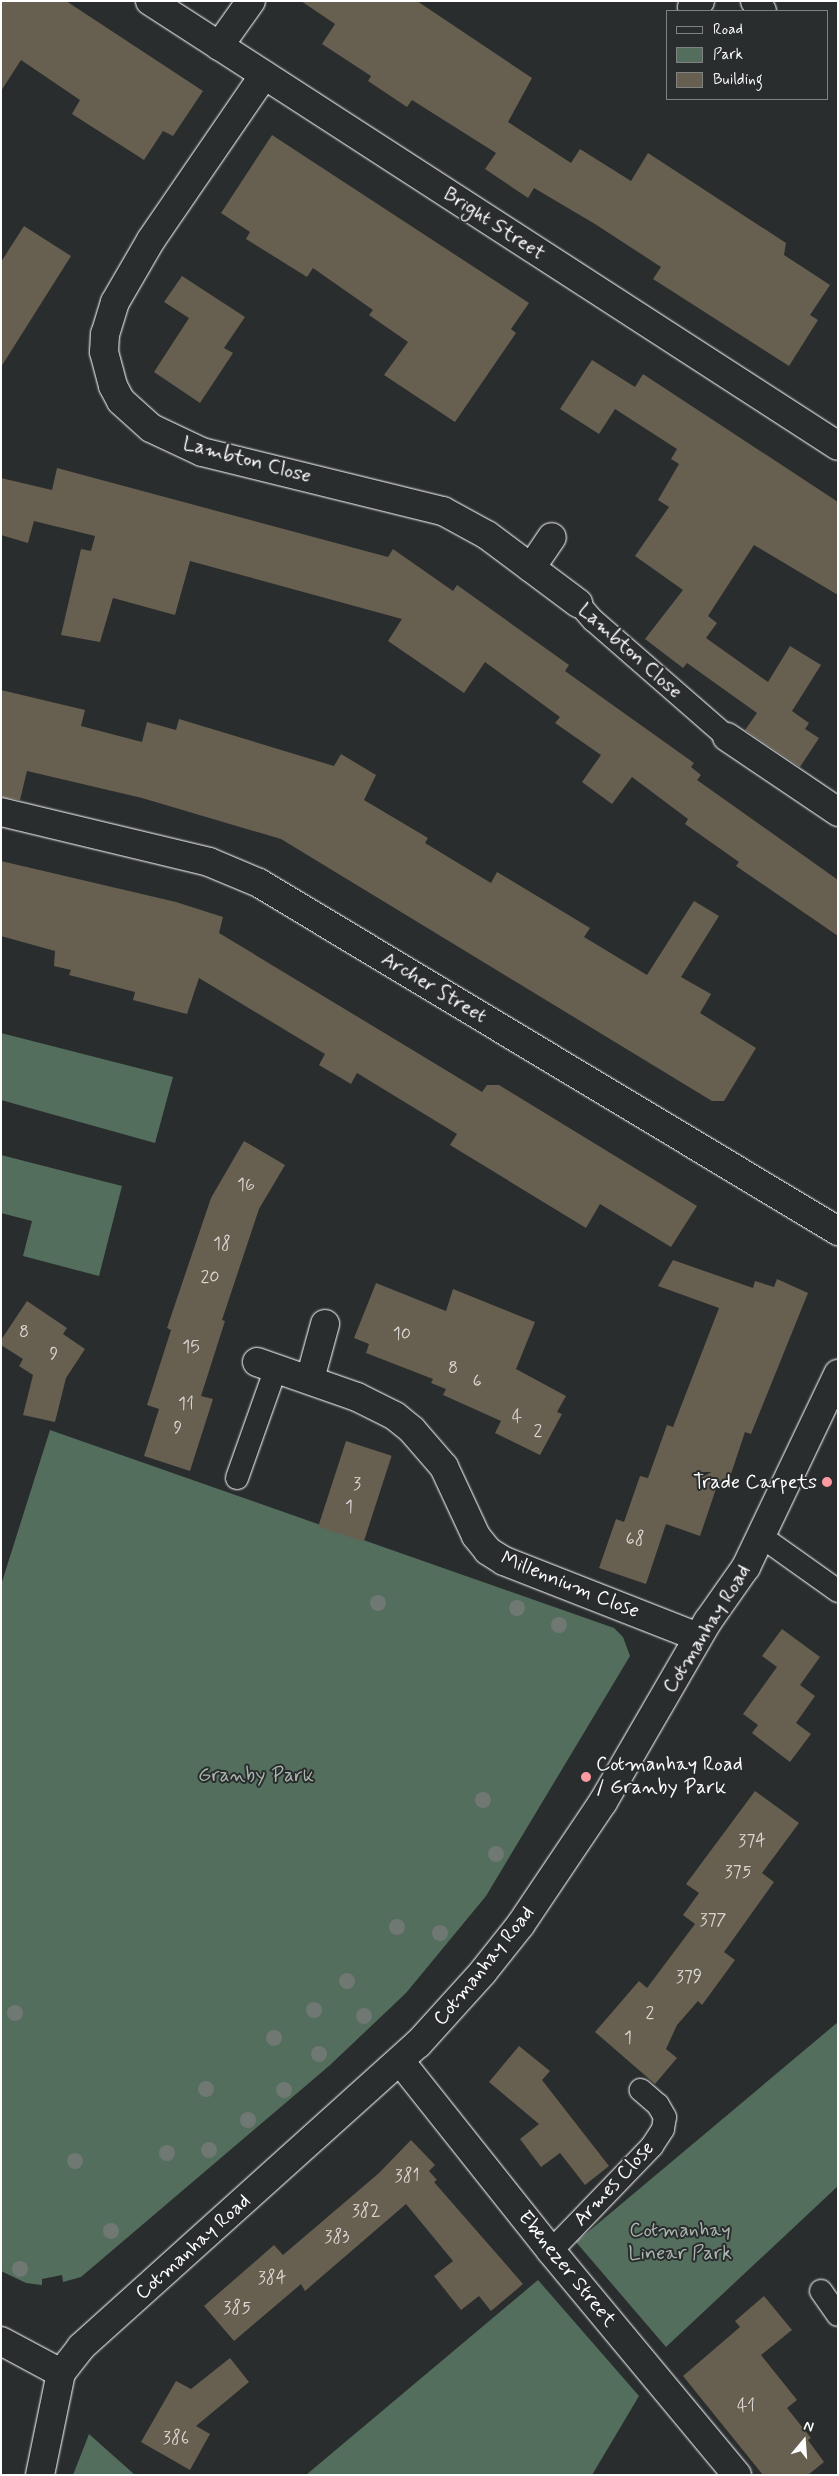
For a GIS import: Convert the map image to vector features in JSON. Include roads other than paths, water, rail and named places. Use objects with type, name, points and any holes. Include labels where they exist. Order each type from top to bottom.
[{"type":"street","name":"Bright Street","points":[[150,1],[838,446]]},
{"type":"street","points":[[219,46],[251,1]]},
{"type":"street","name":"Lambton Close","points":[[264,75],[151,240],[115,302],[105,334],[104,352],[113,386],[134,416],[173,440],[242,462],[443,511],[487,535],[578,603]]},
{"type":"street","points":[[531,568],[552,537]]},
{"type":"street","points":[[726,737],[838,812]]},
{"type":"street","name":"Archer Street","points":[[1,812],[209,862],[259,883],[838,1231]]},
{"type":"street","points":[[310,1379],[325,1324]]},
{"type":"street","name":"Millennium Close","points":[[266,1365],[310,1379],[379,1407],[412,1430],[444,1467],[476,1536],[488,1551],[504,1562],[698,1637]]},
{"type":"street","name":"Cotmanhay Road","points":[[40,2475],[60,2374],[82,2347],[400,2061],[455,2004],[521,1924],[603,1802],[698,1637],[746,1567],[836,1383]]},
{"type":"street","name":"Ebenezer Street","points":[[400,2061],[551,2251],[737,2475]]},
{"type":"street","points":[[1,2341],[60,2374]]},
{"type":"lane","name":"Lambton Close","points":[[578,603],[593,620],[726,737]]},
{"type":"lane","points":[[237,1478],[266,1365]]},
{"type":"lane","points":[[762,1537],[838,1591]]},
{"type":"lane","name":"Armes Close","points":[[551,2251],[652,2146],[663,2129],[664,2118],[658,2105],[641,2090]]},
{"type":"lane","points":[[821,2291],[838,2316]]},
{"type":"place","name":"Trade Carpets","points":[[827,1482]]},
{"type":"place","name":"Cotmanhay Road / Granby Park","points":[[586,1777]]},
{"type":"park label","name":"Granby Park","points":[[256,1775]]},
{"type":"park label","name":"Cotmanhay Linear Park","points":[[680,2242]]}]
